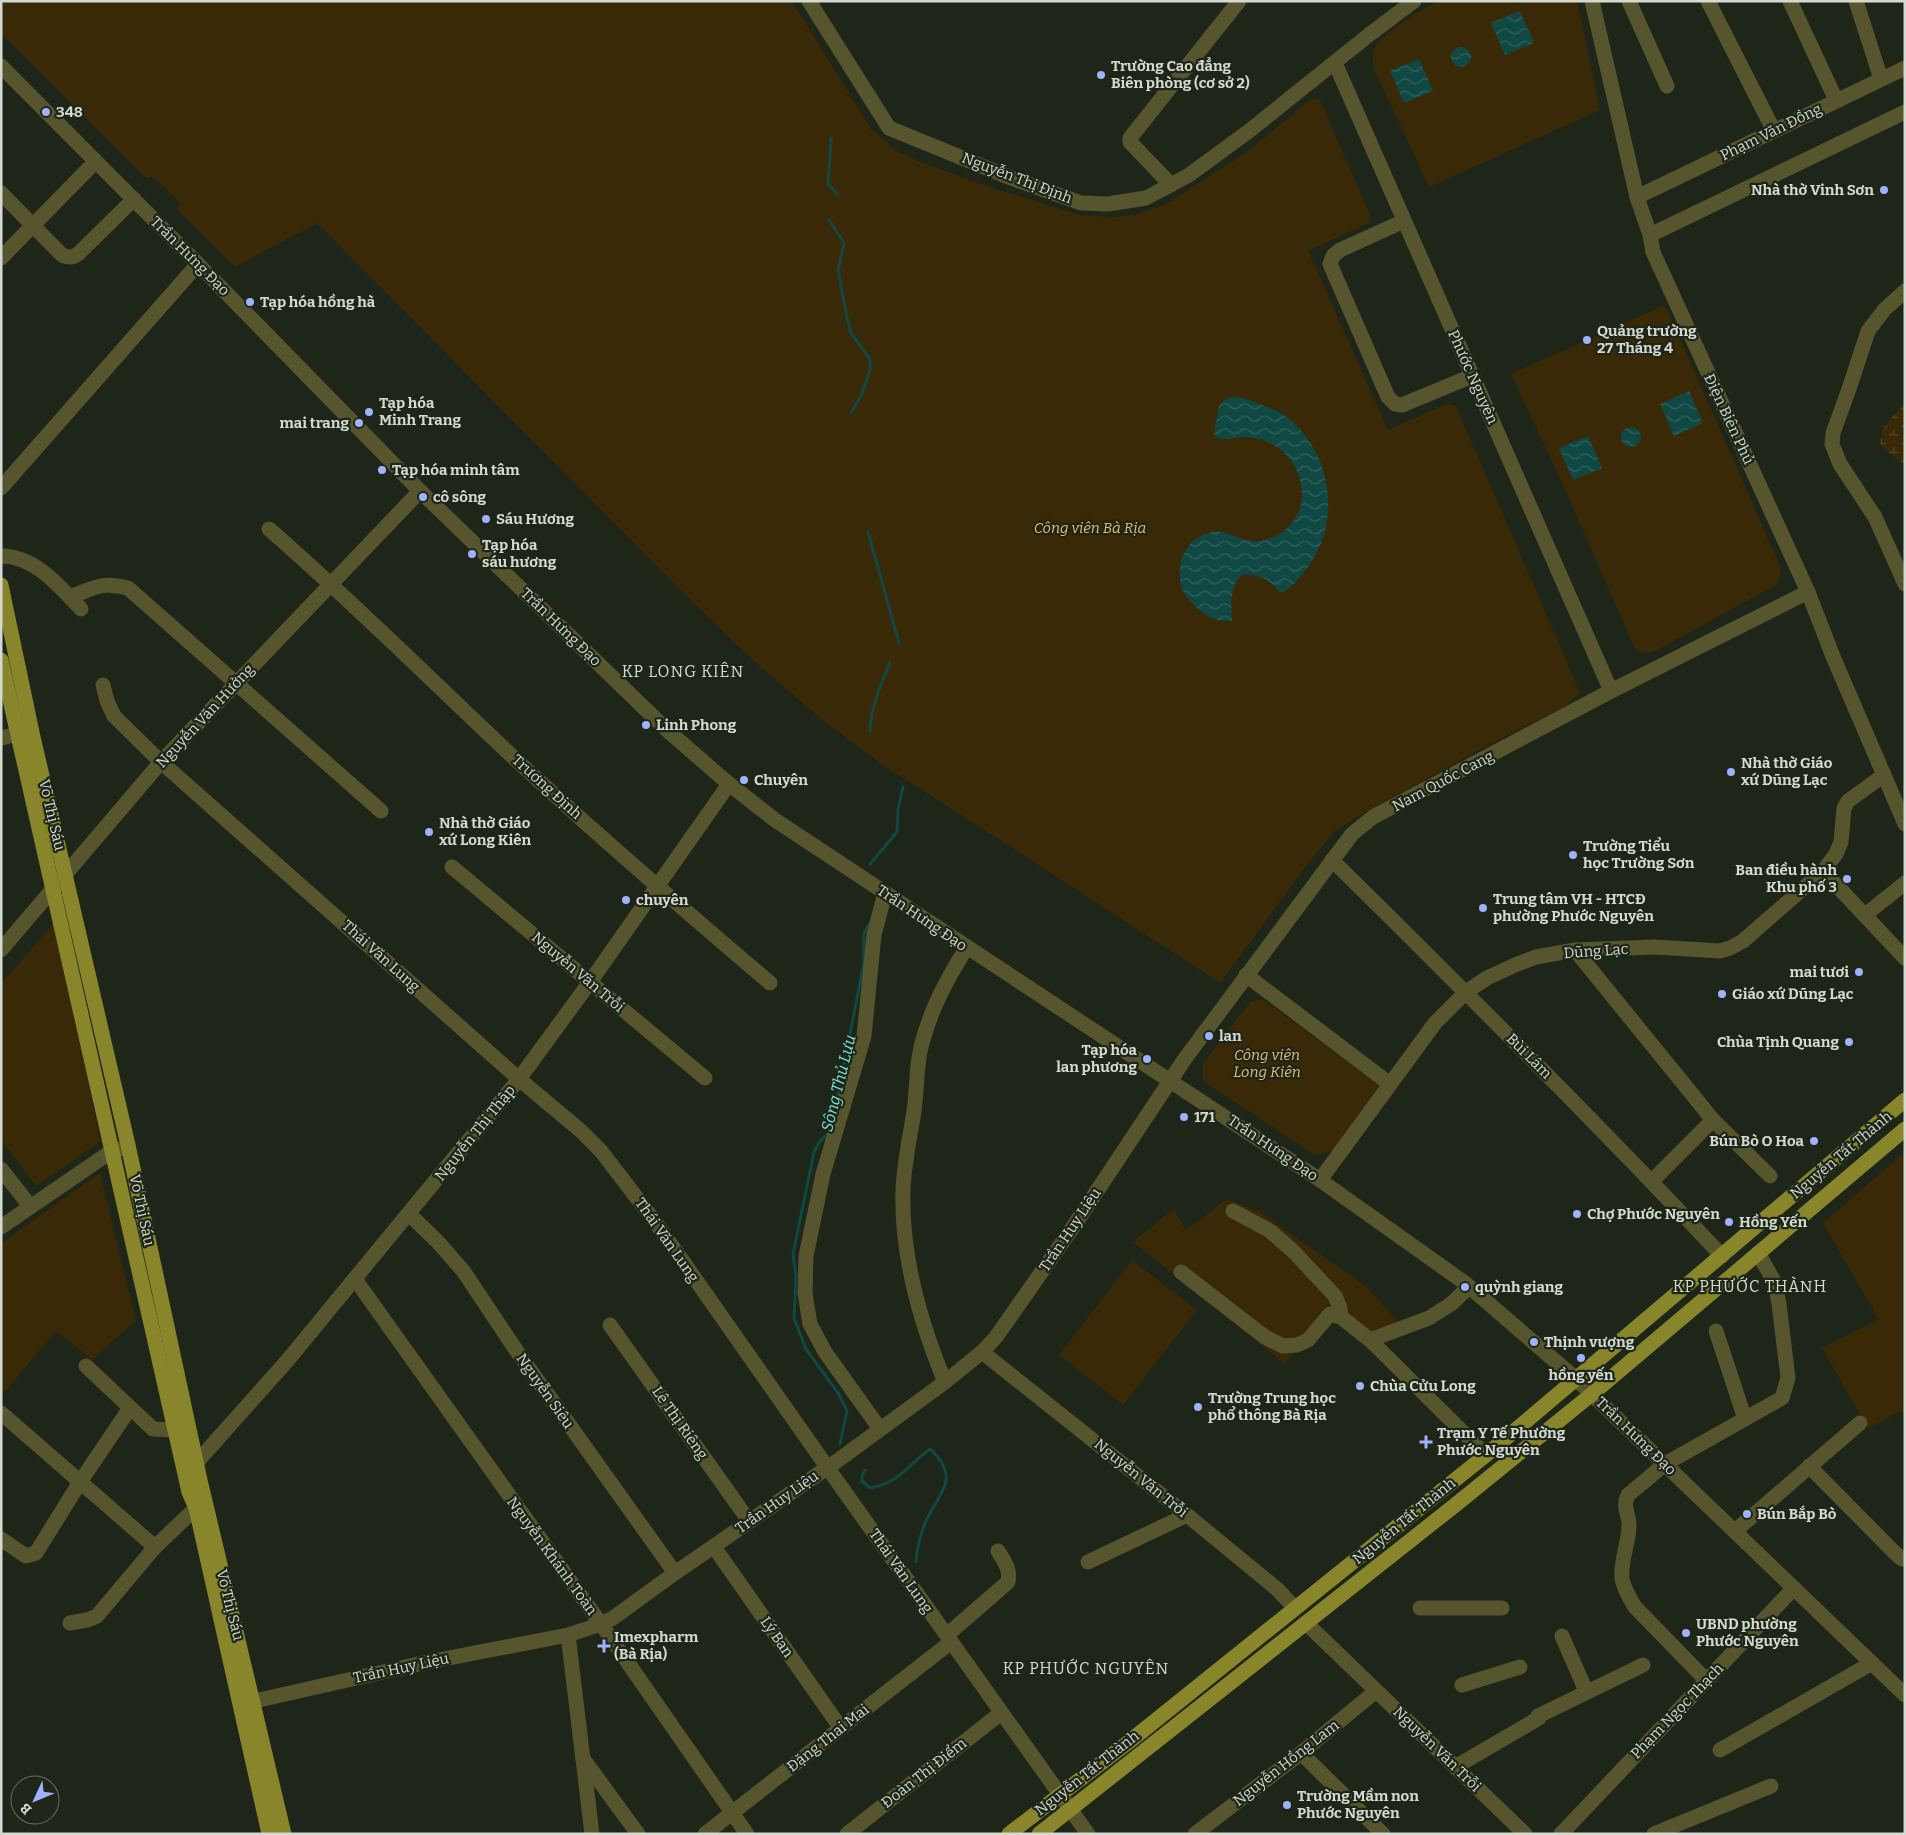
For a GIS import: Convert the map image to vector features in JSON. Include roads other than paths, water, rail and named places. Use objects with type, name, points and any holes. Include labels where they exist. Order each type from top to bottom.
[{"type":"main road","name":"Võ Thị Sáu","points":[[1,585],[197,1462],[247,1702],[269,1834]]},
{"type":"main road","name":"Võ Thị Sáu","points":[[1,660],[189,1492],[196,1508],[284,1834]]},
{"type":"main road","name":"Nguyễn Tất Thành","points":[[1009,1834],[1130,1740],[1486,1455],[1905,1100]]},
{"type":"main road","name":"Nguyễn Tất Thành","points":[[1039,1834],[1592,1394],[1905,1129]]},
{"type":"main road","points":[[189,1492],[200,1480]]},
{"type":"street","name":"Nguyễn Thị Định","points":[[809,1],[889,128],[1011,178],[1081,203],[1108,204],[1146,198],[1189,175],[1249,131],[1414,1]]},
{"type":"street","points":[[1171,185],[1130,142],[1130,138],[1239,1]]},
{"type":"street","name":"Điện Biên Phủ","points":[[1592,1],[1637,197],[1650,235],[1653,252],[1808,592],[1834,659],[1905,824]]},
{"type":"street","points":[[1629,1],[1667,86]]},
{"type":"street","points":[[1708,1],[1774,131]]},
{"type":"street","points":[[1790,1],[1836,100]]},
{"type":"street","points":[[1856,1],[1881,79]]},
{"type":"street","name":"Phước Nguyên","points":[[1335,63],[1611,691]]},
{"type":"street","name":"Trần Hưng Đạo","points":[[1,66],[420,491],[667,730],[728,784],[775,820],[1320,1180],[1469,1287],[1576,1379],[1905,1695]]},
{"type":"street","name":"Phạm Văn Đồng","points":[[1637,197],[1905,68]]},
{"type":"street","points":[[1650,235],[1905,112]]},
{"type":"street","points":[[1,258],[95,162]]},
{"type":"street","points":[[1,193],[62,255],[68,258],[74,257],[134,199]]},
{"type":"street","points":[[1404,221],[1340,250],[1333,256],[1330,264],[1388,397],[1395,404],[1402,405],[1472,376]]},
{"type":"street","points":[[1,488],[198,264]]},
{"type":"street","points":[[1905,290],[1885,309],[1868,331],[1850,390],[1833,433],[1832,444],[1840,464],[1875,516],[1905,584]]},
{"type":"street","name":"Nguyễn Văn Hưởng","points":[[1,950],[161,762],[420,491]]},
{"type":"street","name":"Trương Định","points":[[269,529],[332,584],[513,756],[657,887],[770,983]]},
{"type":"street","points":[[1,556],[14,556],[34,564],[81,609]]},
{"type":"street","points":[[70,597],[102,584],[128,588],[237,682],[381,811]]},
{"type":"street","name":"Nam Quốc Cang","points":[[1170,1080],[1352,834],[1374,818],[1611,691],[1808,592]]},
{"type":"street","name":"Thái Văn Lung","points":[[103,685],[107,701],[114,716],[161,762],[519,1079],[581,1131],[615,1168],[1088,1834]]},
{"type":"street","points":[[1,738],[18,734]]},
{"type":"street","name":"Dũng Lạc","points":[[1320,1180],[1435,1023],[1466,992],[1487,978],[1515,965],[1536,957],[1574,950],[1654,947],[1720,951],[1730,948],[1743,940],[1823,871],[1836,854],[1841,842],[1844,808],[1848,801],[1884,775]]},
{"type":"street","name":"Nguyễn Thị Thập","points":[[197,1462],[287,1361],[519,1079],[590,982],[728,784]]},
{"type":"street","name":"Bùi Lâm","points":[[1332,860],[1466,992],[1652,1181],[1722,1256]]},
{"type":"street","name":"Nguyễn Văn Trỗi","points":[[452,867],[704,1078]]},
{"type":"street","points":[[1823,871],[1905,958]]},
{"type":"street","points":[[1865,916],[1905,882]]},
{"type":"street","points":[[880,1429],[825,1352],[810,1324],[805,1293],[806,1256],[823,1174],[864,1036],[874,935],[885,893]]},
{"type":"street","points":[[945,1382],[935,1357],[911,1272],[905,1238],[903,1190],[921,1048],[937,1000],[967,948]]},
{"type":"street","points":[[1574,950],[1713,1120],[1770,1176]]},
{"type":"street","points":[[1246,976],[1390,1084]]},
{"type":"street","name":"Trần Huy Liệu","points":[[247,1702],[423,1663],[568,1635],[613,1618],[880,1429],[945,1382],[982,1352],[996,1337],[1071,1230],[1170,1080]]},
{"type":"street","points":[[1652,1181],[1713,1120]]},
{"type":"street","points":[[1,1227],[112,1151],[128,1147]]},
{"type":"street","points":[[1,1169],[30,1206]]},
{"type":"street","points":[[1233,1210],[1270,1231],[1293,1251],[1335,1296],[1340,1308],[1341,1317]]},
{"type":"street","name":"Nguyễn Siêu","points":[[409,1214],[438,1242],[464,1272],[516,1350],[674,1573]]},
{"type":"street","points":[[1706,1680],[1630,1600],[1622,1578],[1629,1525],[1625,1507],[1628,1495],[1665,1464],[1782,1398],[1788,1378],[1777,1292],[1775,1283],[1758,1253]]},
{"type":"street","points":[[1181,1272],[1264,1337],[1283,1346],[1297,1345],[1308,1340],[1330,1314],[1341,1317],[1370,1340],[1486,1455]]},
{"type":"street","name":"Nguyễn Khánh Toàn","points":[[355,1279],[601,1624],[747,1834]]},
{"type":"street","points":[[1370,1340],[1429,1318],[1451,1304],[1469,1287]]},
{"type":"street","name":"Lê Thị Riêng","points":[[610,1325],[749,1521]]},
{"type":"street","points":[[1716,1331],[1745,1419]]},
{"type":"street","name":"Nguyễn Văn Trỗi","points":[[982,1352],[1187,1515],[1277,1589],[1295,1608]]},
{"type":"street","points":[[86,1366],[153,1428],[175,1430]]},
{"type":"street","points":[[1,1539],[26,1556],[36,1553],[80,1482],[130,1408]]},
{"type":"street","points":[[1,1413],[155,1547]]},
{"type":"street","points":[[1735,1530],[1860,1423]]},
{"type":"street","points":[[1809,1466],[1899,1557],[1905,1559]]},
{"type":"street","points":[[70,1623],[97,1616],[155,1547],[196,1508]]},
{"type":"street","points":[[1088,1562],[1187,1515]]},
{"type":"street","name":"Lý Ban","points":[[714,1547],[840,1727]]},
{"type":"street","name":"Đặng Thai Mai","points":[[705,1834],[949,1638],[1008,1582],[1008,1568],[998,1551]]},
{"type":"street","name":"Phạm Ngọc Thạch","points":[[1560,1834],[1794,1588]]},
{"type":"street","points":[[1420,1608],[1502,1608]]},
{"type":"street","name":"Nguyễn Văn Trỗi","points":[[1306,1623],[1525,1834]]},
{"type":"street","points":[[568,1635],[592,1834]]},
{"type":"street","points":[[1562,1636],[1586,1691]]},
{"type":"street","points":[[1720,1750],[1872,1663]]},
{"type":"street","points":[[1455,1766],[1586,1691],[1643,1665]]},
{"type":"street","points":[[1462,1685],[1520,1667]]},
{"type":"street","name":"Nguyễn Hồng Lam","points":[[1196,1834],[1301,1753],[1376,1691]]},
{"type":"street","name":"Đoàn Thị Điểm","points":[[847,1834],[1001,1713]]},
{"type":"street","points":[[1301,1753],[1383,1834]]},
{"type":"street","points":[[583,1759],[638,1834]]},
{"type":"street","points":[[1654,1834],[1771,1786]]},
{"type":"water","points":[[1520,11],[1534,43],[1505,55],[1491,23]]},
{"type":"water","points":[[1457,47],[1465,47],[1471,53],[1471,61],[1465,67],[1457,67],[1451,61],[1451,53]]},
{"type":"water","points":[[1419,59],[1433,91],[1404,103],[1390,71]]},
{"type":"water","points":[[1689,391],[1703,423],[1674,436],[1660,404]]},
{"type":"water","points":[[1240,397],[1278,412],[1289,419],[1304,434],[1315,451],[1323,470],[1328,510],[1325,530],[1318,549],[1308,567],[1295,582],[1288,589],[1280,592],[1270,582],[1261,577],[1245,575],[1239,578],[1233,590],[1232,621],[1227,621],[1214,619],[1206,615],[1184,594],[1180,573],[1181,564],[1188,547],[1202,535],[1217,531],[1252,541],[1262,541],[1280,534],[1288,528],[1299,511],[1302,492],[1297,470],[1276,446],[1256,438],[1222,439],[1214,433],[1219,406],[1227,398]]},
{"type":"water","points":[[1627,427],[1635,427],[1641,433],[1641,441],[1635,447],[1627,447],[1621,441],[1621,433]]},
{"type":"water","points":[[1588,436],[1602,468],[1573,480],[1559,448]]},
{"type":"waterway","name":"Sông Thủ Lựu","points":[[831,138],[828,184],[837,194]]},
{"type":"waterway","name":"Sông Thủ Lựu","points":[[829,220],[844,243],[838,270],[851,333],[870,359],[870,370],[861,396],[851,413]]},
{"type":"waterway","name":"Sông Thủ Lựu","points":[[868,532],[899,643]]},
{"type":"waterway","name":"Sông Thủ Lựu","points":[[870,731],[874,704],[890,662]]},
{"type":"waterway","name":"Sông Thủ Lựu","points":[[870,864],[897,832],[898,809],[903,787]]},
{"type":"waterway","name":"Sông Thủ Lựu","points":[[840,1444],[847,1411],[838,1393],[806,1349],[794,1318],[796,1276],[793,1254],[814,1152],[820,1141],[828,1134],[839,1090],[864,962],[864,933],[871,921]]},
{"type":"waterway","name":"Sông Thủ Lựu","points":[[865,1470],[862,1481],[870,1488],[896,1478],[930,1449],[943,1464],[946,1480],[924,1526],[916,1562]]},
{"type":"place","name":"Trường Cao đẳng Biên phòng (cơ sở 2)","points":[[1101,75]]},
{"type":"place","name":"348","points":[[46,112]]},
{"type":"place","name":"Nhà thờ Vinh Sơn","points":[[1884,190]]},
{"type":"place","name":"Tạp hóa hồng hà","points":[[250,302]]},
{"type":"place","name":"Quảng trường 27 Tháng 4","points":[[1587,340]]},
{"type":"place","name":"Tạp hóa Minh Trang","points":[[369,412]]},
{"type":"place","name":"mai trang","points":[[359,423]]},
{"type":"place","name":"Tạp hóa minh tâm","points":[[382,470]]},
{"type":"place","name":"cô sông","points":[[423,497]]},
{"type":"place","name":"Sáu Hương","points":[[486,519]]},
{"type":"place","name":"Tạp hóa sáu hương","points":[[472,554]]},
{"type":"place","name":"Linh Phong","points":[[646,725]]},
{"type":"place","name":"Nhà thờ Giáo xứ Dũng Lạc","points":[[1731,772]]},
{"type":"place","name":"Chuyên","points":[[744,780]]},
{"type":"place","name":"Nhà thờ Giáo xứ Long Kiên","points":[[429,832]]},
{"type":"place","name":"Trường Tiểu học Trường Sơn","points":[[1573,855]]},
{"type":"place","name":"Ban điều hành Khu phố 3","points":[[1847,879]]},
{"type":"place","name":"chuyên","points":[[626,900]]},
{"type":"place","name":"Trung tâm VH - HTCĐ phường Phước Nguyên","points":[[1483,908]]},
{"type":"place","name":"mai tươi","points":[[1859,972]]},
{"type":"place","name":"Giáo xứ Dũng Lạc","points":[[1722,994]]},
{"type":"place","name":"lan","points":[[1209,1036]]},
{"type":"place","name":"Chùa Tịnh Quang","points":[[1849,1042]]},
{"type":"place","name":"Tạp hóa lan phương","points":[[1147,1059]]},
{"type":"place","name":"171","points":[[1184,1117]]},
{"type":"place","name":"Bún Bò O Hoa","points":[[1814,1141]]},
{"type":"place","name":"Chợ Phước Nguyên","points":[[1577,1214]]},
{"type":"place","name":"Hồng Yến","points":[[1729,1222]]},
{"type":"place","name":"quỳnh giang","points":[[1465,1287]]},
{"type":"place","name":"Thịnh vượng","points":[[1534,1342]]},
{"type":"place","name":"hồng yến","points":[[1581,1358]]},
{"type":"place","name":"Chùa Cửu Long","points":[[1360,1386]]},
{"type":"place","name":"Trường Trung học phổ thông Bà Rịa","points":[[1198,1407]]},
{"type":"place","name":"Trạm Y Tế Phường Phước Nguyên","points":[[1426,1442]]},
{"type":"place","name":"Bún Bắp Bò","points":[[1747,1514]]},
{"type":"place","name":"UBND phường Phước Nguyên","points":[[1686,1633]]},
{"type":"place","name":"Imexpharm (Bà Rịa)","points":[[604,1646]]},
{"type":"place","name":"Trường Mầm non Phước Nguyên","points":[[1287,1805]]},
{"type":"district","name":"KP LONG KIÊN","points":[[683,671]]},
{"type":"district","name":"KP PHƯỚC THÀNH","points":[[1750,1286]]},
{"type":"district","name":"KP PHƯỚC NGUYÊN","points":[[1086,1668]]},
{"type":"park label","name":"Công viên Bà Rịa","points":[[1090,528]]},
{"type":"park label","name":"Công viên Long Kiên","points":[[1267,1064]]}]
